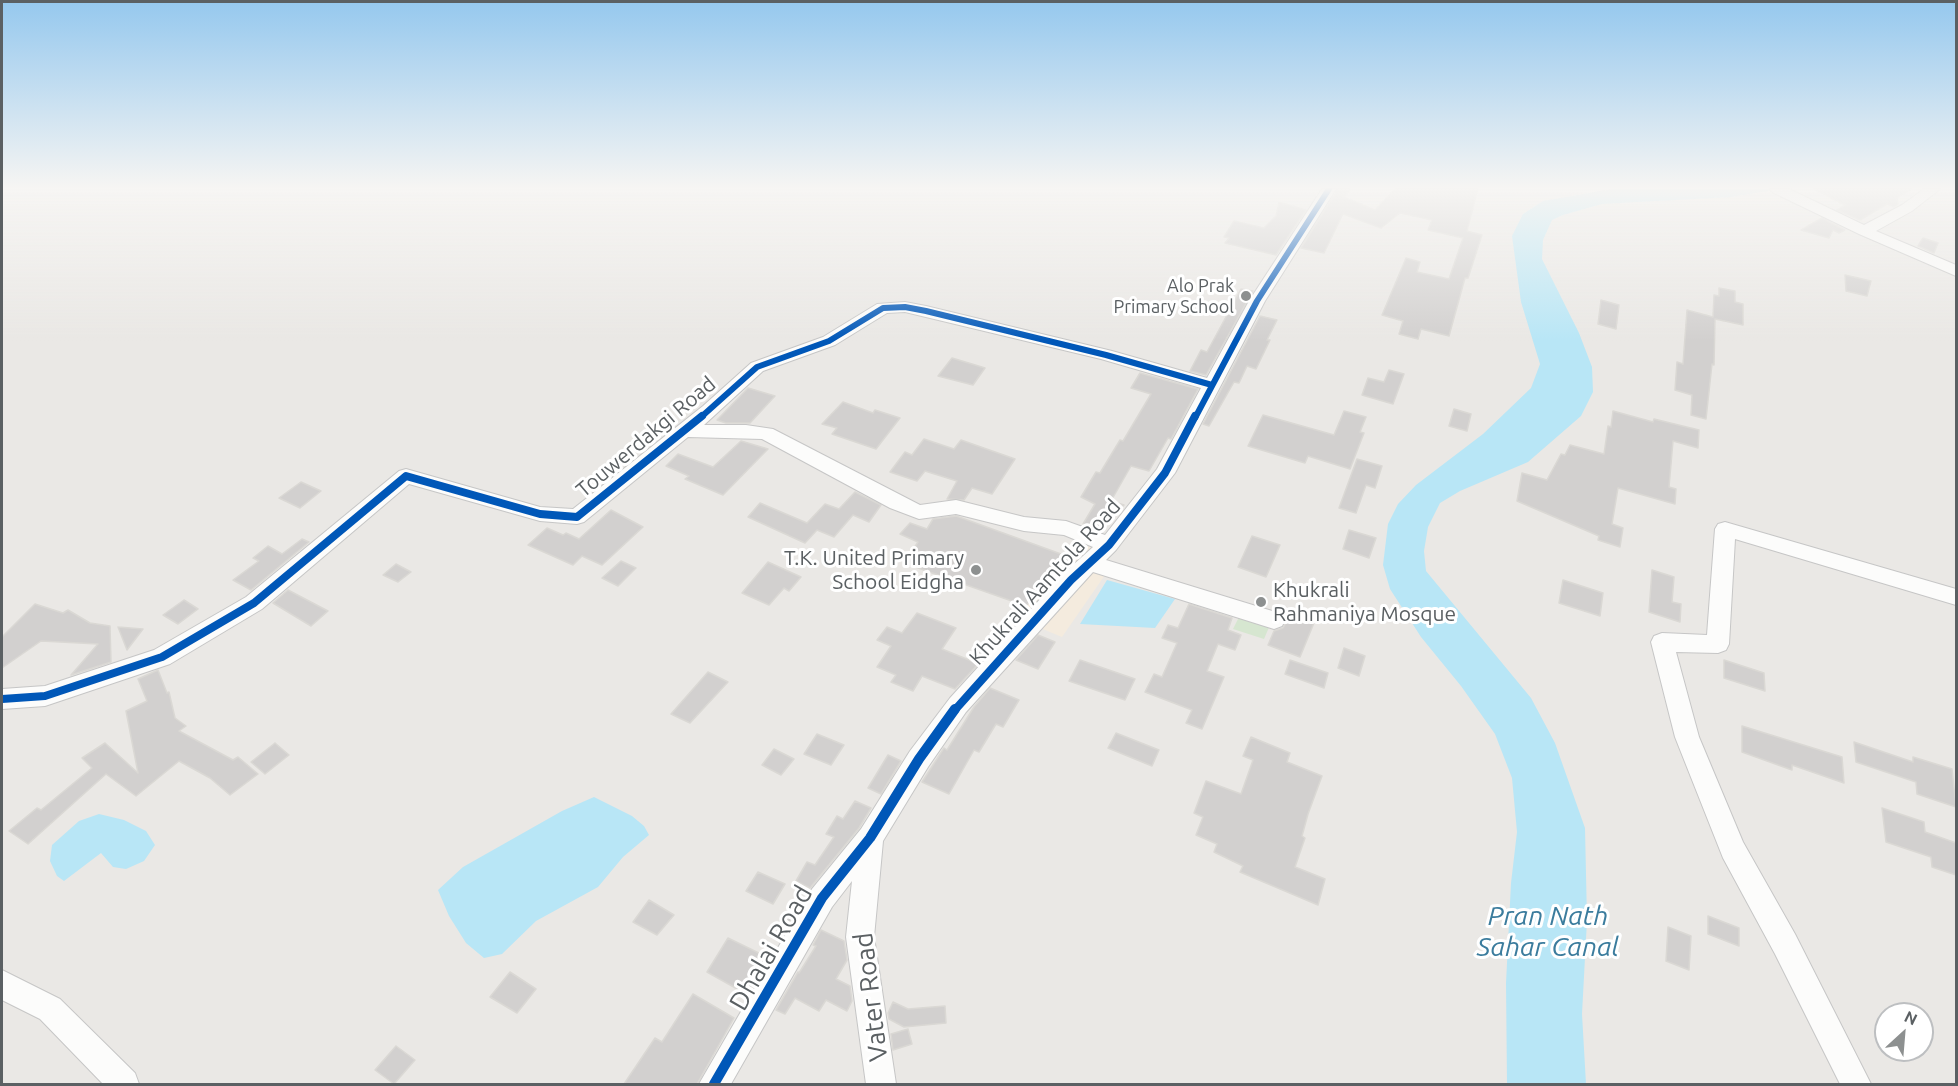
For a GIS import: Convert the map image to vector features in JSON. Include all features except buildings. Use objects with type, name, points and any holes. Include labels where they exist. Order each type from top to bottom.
[{"type":"street","name":"Khukrali Aamtola Road","points":[[870,838],[919,759],[958,705],[1071,580],[1108,545],[1165,473],[1257,301],[1296,240]]},
{"type":"street","points":[[1884,240],[1956,271]]},
{"type":"street","name":"Touwerdakgi Road","points":[[2,699],[45,696],[162,657],[254,603],[406,476],[540,514],[577,517],[685,431],[757,367],[829,340],[883,308],[905,307],[946,315],[1106,355],[1212,385]]},
{"type":"street","points":[[685,431],[766,433],[897,503],[919,512],[956,507],[1024,524],[1066,528],[1108,545]]},
{"type":"street","points":[[1856,1084],[1785,944],[1732,849],[1687,737],[1662,642],[1718,644],[1725,529],[1956,597]]},
{"type":"street","points":[[1089,563],[1274,620]]},
{"type":"street","name":"Dhalai Road","points":[[714,1084],[822,898],[870,838]]},
{"type":"street","name":"Vater Road","points":[[870,838],[860,937],[881,1084]]},
{"type":"street","points":[[2,985],[50,1009],[124,1084]]},
{"type":"shaded area","points":[[1090,539],[1103,546],[989,662],[976,653]]},
{"type":"shaded area","points":[[1085,569],[1105,575],[1062,637],[1033,625]]},
{"type":"green space","points":[[1240,615],[1270,625],[1264,639],[1233,629]]},
{"type":"water","name":"Pran Nath Sahar Canal","points":[[1513,240],[1543,240],[1542,259],[1579,333],[1592,367],[1593,392],[1581,416],[1528,462],[1460,491],[1440,503],[1428,527],[1424,551],[1426,571],[1531,698],[1555,743],[1585,828],[1587,920],[1582,1014],[1586,1084],[1507,1084],[1506,983],[1511,883],[1517,832],[1512,778],[1495,734],[1461,686],[1421,637],[1390,589],[1383,565],[1388,524],[1398,504],[1416,485],[1483,434],[1531,388],[1540,364],[1521,302]]},
{"type":"water","points":[[1107,580],[1175,599],[1155,628],[1080,624]]},
{"type":"water","points":[[594,797],[632,816],[644,826],[649,835],[623,857],[598,887],[536,921],[502,954],[484,958],[466,943],[449,916],[438,890],[463,867],[562,811]]},
{"type":"water","points":[[99,814],[124,820],[146,831],[155,845],[144,861],[126,869],[113,867],[101,853],[64,881],[57,876],[50,861],[52,845],[79,821]]},
{"type":"cycle path","points":[[714,1084],[822,898],[870,838],[919,759],[958,705],[1071,580],[1109,545],[1165,473],[1257,301],[1296,240]]},
{"type":"cycle path","points":[[2,699],[45,696],[162,657],[254,603],[406,476],[540,514],[577,517],[710,410],[757,367],[829,341],[883,308],[905,307],[926,311],[1106,355],[1212,385]]},
{"type":"place","name":"Alo Prak Primary School","points":[[1246,296]]},
{"type":"place","name":"T.K. United Primary School Eidgha","points":[[976,570]]},
{"type":"place","name":"Khukrali Rahmaniya Mosque","points":[[1261,602]]}]
